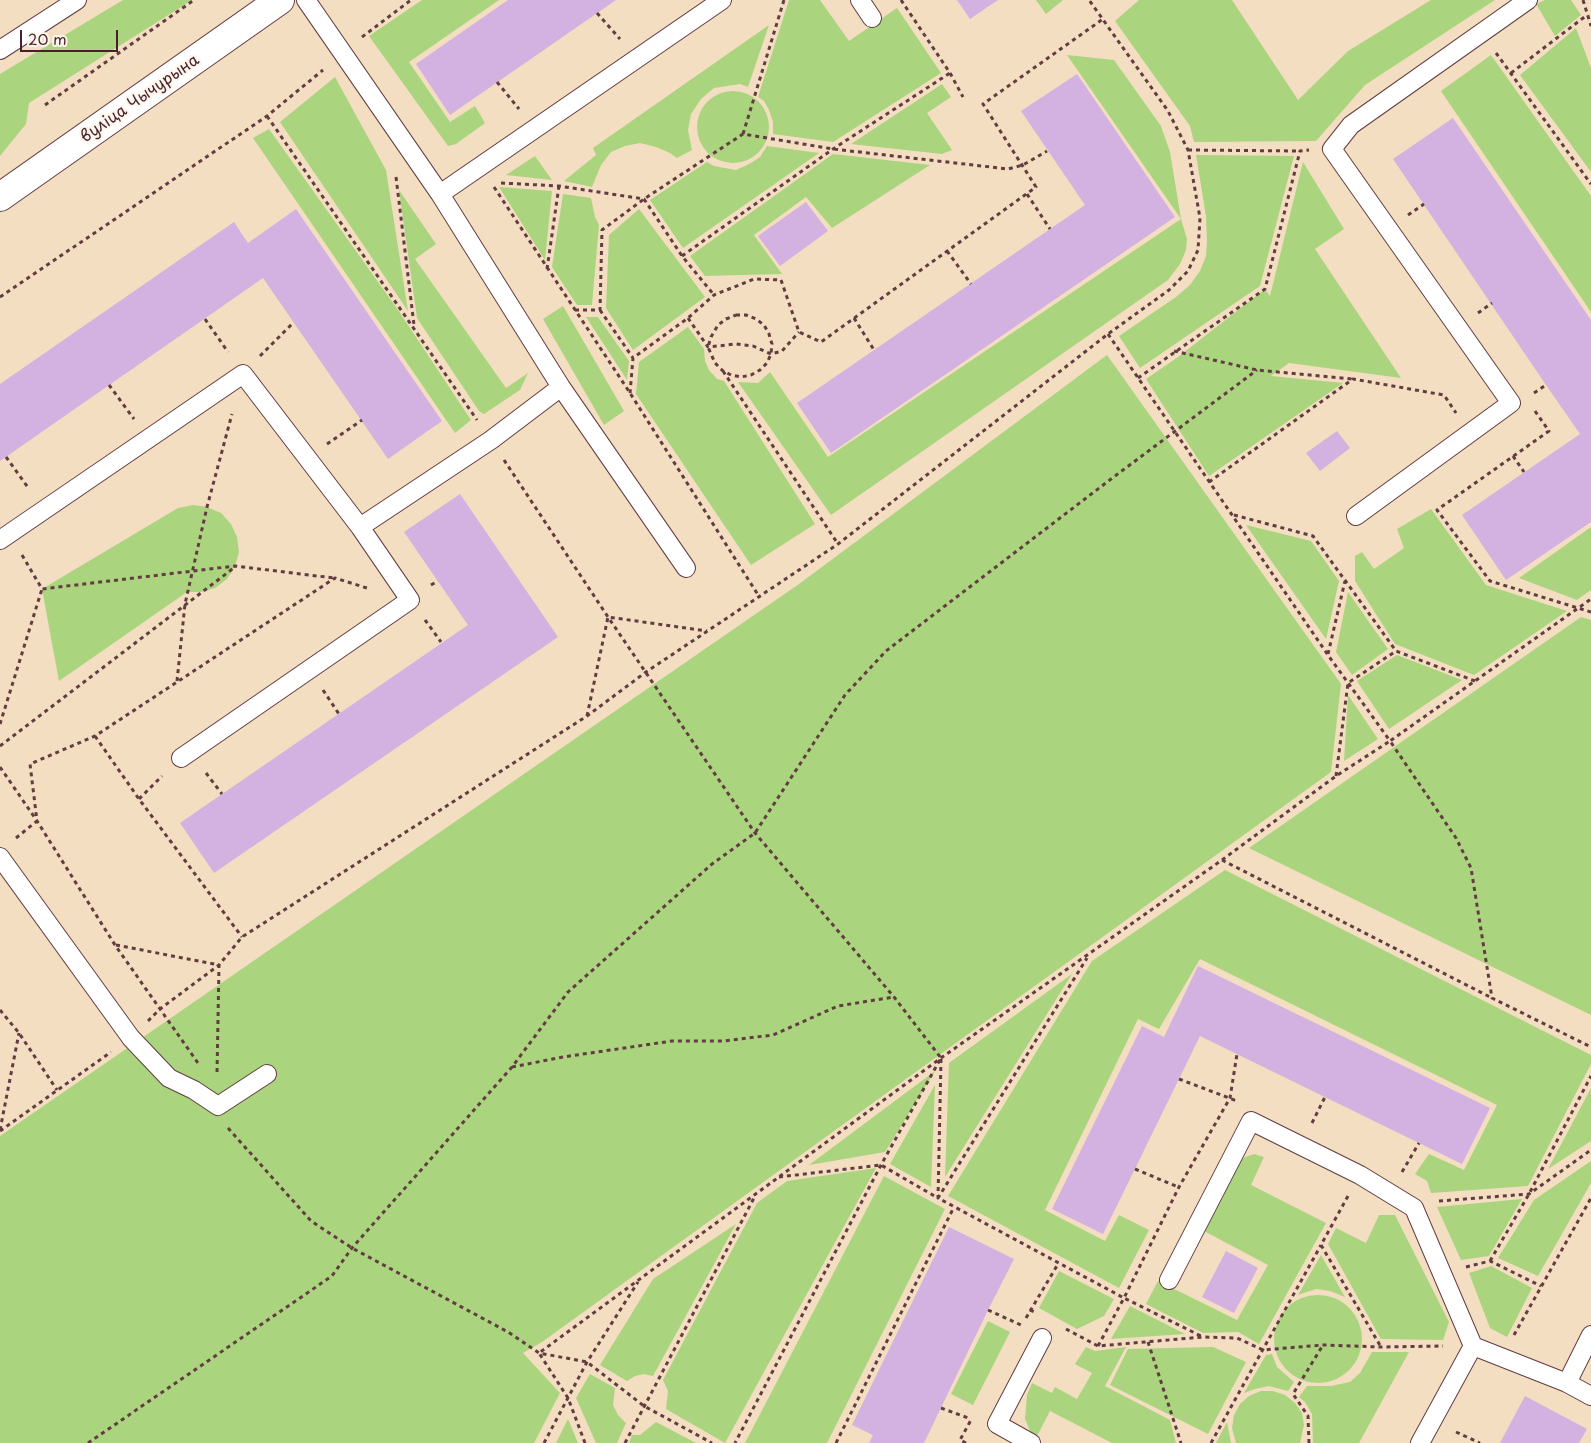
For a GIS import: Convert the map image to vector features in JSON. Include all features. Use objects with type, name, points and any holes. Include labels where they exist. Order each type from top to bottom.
[{"type":"main road","name":"вуліца Чычурына","points":[[0,197],[280,0]]},
{"type":"lane","points":[[306,0],[440,194],[561,387],[686,568]]},
{"type":"lane","points":[[440,194],[722,0]]},
{"type":"lane","points":[[860,0],[872,18]]},
{"type":"lane","points":[[1356,516],[1511,403],[1332,149],[1351,125],[1528,0]]},
{"type":"lane","points":[[0,50],[75,1]]},
{"type":"lane","points":[[5,537],[243,374],[360,527],[410,600],[181,758]]},
{"type":"lane","points":[[360,527],[491,440],[561,387]]},
{"type":"lane","points":[[0,857],[130,1038],[169,1078],[194,1090],[218,1106],[267,1074]]},
{"type":"lane","points":[[1169,1280],[1251,1121],[1360,1175],[1414,1208],[1473,1346],[1567,1383],[1591,1396]]},
{"type":"lane","points":[[1567,1383],[1591,1335]]},
{"type":"lane","points":[[1031,1443],[997,1424],[1042,1338]]},
{"type":"lane","points":[[1420,1443],[1473,1346]]},
{"type":"path","points":[[45,105],[194,0]]},
{"type":"path","points":[[0,297],[267,116],[343,53],[412,0]]},
{"type":"path","points":[[630,393],[633,358],[600,310],[602,230],[644,199],[743,134],[784,0]]},
{"type":"path","points":[[902,0],[950,73],[963,98]]},
{"type":"path","points":[[0,1131],[130,1038],[160,1009],[219,965],[242,937],[587,716],[646,672],[760,598],[838,544],[1108,334],[1169,290],[1188,271],[1198,250],[1200,218],[1188,150],[1168,111],[1089,0]]},
{"type":"path","points":[[1582,0],[1591,26]]},
{"type":"path","points":[[598,13],[626,45]]},
{"type":"path","points":[[1511,73],[1587,16]]},
{"type":"path","points":[[633,358],[688,318],[714,295],[754,279],[781,280],[799,332],[821,342],[1027,194],[1036,186],[983,104],[1103,19]]},
{"type":"path","points":[[1490,46],[1591,184]]},
{"type":"path","points":[[682,256],[833,148],[950,73]]},
{"type":"path","points":[[498,82],[524,116]]},
{"type":"path","points":[[267,116],[414,326],[755,833],[894,997],[941,1058],[938,1198]]},
{"type":"path","points":[[743,134],[833,148],[1008,169],[1023,165],[1047,151]]},
{"type":"path","points":[[1188,150],[1300,151],[1332,149]]},
{"type":"path","points":[[1138,378],[1265,289],[1300,151]]},
{"type":"path","points":[[395,169],[414,326]]},
{"type":"path","points":[[714,295],[682,256],[644,199],[559,186],[491,182],[630,393],[760,598]]},
{"type":"path","points":[[547,269],[559,186]]},
{"type":"path","points":[[1027,194],[1050,230]]},
{"type":"path","points":[[1402,219],[1424,204]]},
{"type":"path","points":[[947,250],[971,284]]},
{"type":"path","points":[[1471,318],[1492,304]]},
{"type":"path","points":[[575,310],[600,310]]},
{"type":"path","points":[[688,318],[708,347],[715,363],[731,375],[741,377],[751,375],[760,370],[767,363],[771,354],[772,344],[770,334],[764,325],[746,315],[736,315],[726,319],[718,326],[711,337],[708,347]]},
{"type":"path","points":[[854,318],[874,350]]},
{"type":"path","points":[[205,319],[243,374]]},
{"type":"path","points":[[177,682],[184,604],[191,571],[243,374],[294,322]]},
{"type":"path","points":[[708,347],[736,344],[753,346],[771,354],[782,351],[799,332]]},
{"type":"path","points":[[1108,334],[1456,838],[1471,868],[1492,998]]},
{"type":"path","points":[[1174,351],[1257,370],[1353,379],[1444,395],[1470,433]]},
{"type":"path","points":[[723,370],[838,544]]},
{"type":"path","points":[[88,1443],[332,1276],[352,1248],[512,1067],[568,992],[712,864],[755,833],[845,695],[886,651],[1257,370]]},
{"type":"path","points":[[1209,482],[1353,379]]},
{"type":"path","points":[[109,385],[149,439]]},
{"type":"path","points":[[306,458],[362,420]]},
{"type":"path","points":[[1524,472],[1513,456],[1437,510],[1490,581],[1591,612]]},
{"type":"path","points":[[6,457],[43,510]]},
{"type":"path","points":[[1233,515],[1314,536],[1396,651],[1475,681]]},
{"type":"path","points":[[5,537],[42,589]]},
{"type":"path","points":[[0,746],[235,566]]},
{"type":"path","points":[[42,589],[235,566],[335,578],[410,600]]},
{"type":"path","points":[[37,821],[30,764],[95,736],[335,578]]},
{"type":"path","points":[[1328,655],[1345,581]]},
{"type":"path","points":[[0,724],[42,589]]},
{"type":"path","points":[[539,1353],[941,1058],[1089,955],[1336,776],[1390,741],[1591,599]]},
{"type":"path","points":[[608,617],[708,631]]},
{"type":"path","points":[[587,716],[608,617]]},
{"type":"path","points":[[1336,776],[1348,683],[1396,651]]},
{"type":"path","points":[[95,736],[139,799],[242,937]]},
{"type":"path","points":[[139,799],[181,758]]},
{"type":"path","points":[[0,767],[37,821],[115,945],[200,1065]]},
{"type":"path","points":[[15,839],[37,821]]},
{"type":"path","points":[[1222,860],[1591,1047]]},
{"type":"path","points":[[115,945],[219,965]]},
{"type":"path","points":[[938,1198],[1089,955]]},
{"type":"path","points":[[219,965],[218,1106],[229,1131],[311,1221],[352,1248],[508,1332],[539,1353],[568,1398],[585,1443]]},
{"type":"path","points":[[512,1067],[562,1057],[672,1041],[723,1041],[773,1035],[838,1006],[894,997]]},
{"type":"path","points":[[0,1010],[19,1033],[57,1090]]},
{"type":"path","points":[[0,1131],[19,1033]]},
{"type":"path","points":[[1236,1054],[1230,1098],[1178,1187],[1124,1298],[1098,1346],[1203,1337],[1237,1338],[1263,1350],[1323,1345],[1381,1347],[1473,1346]]},
{"type":"path","points":[[735,1443],[881,1165],[941,1058]]},
{"type":"path","points":[[1490,1261],[1529,1194],[1591,1076]]},
{"type":"path","points":[[1307,1131],[1325,1097]]},
{"type":"path","points":[[1400,1175],[1419,1143]]},
{"type":"path","points":[[1438,1202],[1529,1194],[1591,1150]]},
{"type":"path","points":[[779,1178],[881,1165],[938,1198],[1124,1298],[1203,1337]]},
{"type":"path","points":[[1135,1169],[1178,1187]]},
{"type":"path","points":[[1211,1443],[1360,1175]]},
{"type":"path","points":[[625,1443],[755,1196]]},
{"type":"path","points":[[1514,1336],[1591,1198]]},
{"type":"path","points":[[836,1443],[954,1206]]},
{"type":"path","points":[[1321,1245],[1381,1347]]},
{"type":"path","points":[[1458,1268],[1490,1261],[1541,1286]]},
{"type":"path","points":[[544,1443],[587,1362],[640,1279]]},
{"type":"path","points":[[988,1310],[1022,1326]]},
{"type":"path","points":[[1148,1342],[1181,1443]]},
{"type":"path","points":[[1309,1443],[1308,1416],[1293,1394],[1323,1345]]},
{"type":"path","points":[[539,1353],[587,1362],[644,1406],[712,1443]]},
{"type":"path","points":[[941,1408],[971,1419]]},
{"type":"path","points":[[1448,1428],[1480,1443]]},
{"type":"green space","points":[[123,0],[192,0],[29,103],[26,124],[0,156],[0,74]]},
{"type":"green space","points":[[422,0],[499,0],[409,62],[450,122],[475,106],[485,123],[456,144],[448,146],[369,36]]},
{"type":"green space","points":[[789,0],[820,0],[849,41],[897,8],[941,73],[833,142],[773,134],[773,122],[769,110],[764,101],[758,97]]},
{"type":"green space","points":[[1036,0],[1063,0],[1046,14]]},
{"type":"green space","points":[[1139,0],[1232,0],[1298,100],[1348,51],[1431,0],[1495,0],[1365,85],[1316,141],[1194,142],[1190,126],[1115,21]]},
{"type":"green space","points":[[1545,0],[1571,0],[1581,15],[1555,36],[1536,4]]},
{"type":"green space","points":[[769,25],[748,87],[740,84],[714,88],[701,99],[691,114],[688,130],[692,150],[677,158],[656,147],[640,143],[625,146],[611,152],[601,165],[592,187],[564,181],[596,155],[593,148]]},
{"type":"green space","points":[[1576,28],[1591,68],[1591,172],[1520,75]]},
{"type":"green space","points":[[1067,55],[1114,60],[1161,126],[1170,152],[1181,219]]},
{"type":"green space","points":[[1491,55],[1591,196],[1591,312],[1441,91]]},
{"type":"green space","points":[[335,77],[386,170],[408,311],[280,122]]},
{"type":"green space","points":[[942,84],[951,97],[927,113],[952,150],[942,154],[851,144]]},
{"type":"green space","points":[[733,91],[753,97],[763,107],[769,127],[763,147],[753,157],[733,163],[713,157],[703,147],[697,127],[703,107],[713,97]]},
{"type":"green space","points":[[269,129],[398,310],[471,420],[455,433],[253,138]]},
{"type":"green space","points":[[767,146],[819,153],[683,248],[650,200],[707,162],[714,166],[736,170],[760,157]]},
{"type":"green space","points":[[833,154],[930,165],[832,228],[806,197],[754,235],[782,274],[705,276],[690,256]]},
{"type":"green space","points":[[1196,155],[1294,156],[1260,286],[1140,368],[1119,336],[1176,297],[1190,285],[1200,271],[1206,256],[1206,216]]},
{"type":"green space","points":[[535,156],[552,180],[506,175]]},
{"type":"green space","points":[[1303,162],[1344,229],[1315,249],[1401,378],[1289,363],[1271,376],[1343,383],[1209,476],[1146,379],[1178,357],[1265,289],[1270,296]]},
{"type":"green space","points":[[499,187],[552,191],[545,260]]},
{"type":"green space","points":[[399,190],[436,244],[415,259],[506,388],[528,373],[520,390],[484,414],[479,411],[417,318]]},
{"type":"green space","points":[[563,194],[591,198],[595,217],[599,225],[592,305],[577,305],[552,267]]},
{"type":"green space","points":[[639,209],[705,297],[633,350],[606,308],[609,235]]},
{"type":"green space","points":[[1181,219],[1187,239],[1186,250],[1180,264],[1168,280],[831,515],[738,382],[758,383],[770,372],[828,457]]},
{"type":"green space","points":[[563,306],[624,411],[604,425],[543,319]]},
{"type":"green space","points":[[586,317],[598,317],[629,361],[627,380]]},
{"type":"green space","points":[[688,327],[704,349],[705,361],[709,370],[717,379],[724,381],[815,524],[751,565],[636,394],[639,362]]},
{"type":"green space","points":[[1107,355],[1341,684],[1331,772],[542,1342],[523,1353],[560,1393],[534,1443],[0,1443],[0,1136],[799,584]]},
{"type":"green space","points":[[193,505],[207,507],[221,513],[231,524],[237,537],[239,552],[235,566],[227,579],[215,588],[201,592],[187,592],[59,681],[42,589],[178,508]]},
{"type":"green space","points":[[1431,509],[1486,585],[1567,611],[1474,675],[1395,644],[1355,581],[1355,556],[1362,552],[1374,569],[1404,548],[1397,529]]},
{"type":"green space","points":[[1246,525],[1311,541],[1339,581],[1326,639]]},
{"type":"green space","points":[[1591,527],[1591,590],[1577,600],[1519,578]]},
{"type":"green space","points":[[1348,592],[1388,649],[1352,675],[1336,652]]},
{"type":"green space","points":[[1581,617],[1591,620],[1591,1015],[1249,848]]},
{"type":"green space","points":[[1397,655],[1462,680],[1389,729],[1357,681]]},
{"type":"green space","points":[[1348,695],[1378,739],[1344,761]]},
{"type":"green space","points":[[1225,870],[1591,1055],[1591,1064],[1528,1186],[1431,1193],[1427,1181],[1415,1174],[1429,1154],[1464,1170],[1497,1105],[1200,959],[1159,1029],[1138,1019],[1045,1210],[1105,1241],[1119,1215],[1149,1230],[1119,1288],[948,1196],[1092,961]]},
{"type":"green space","points":[[1072,974],[945,1177],[949,1063]]},
{"type":"green space","points":[[935,1071],[885,1152],[809,1165]]},
{"type":"green space","points":[[935,1085],[931,1187],[890,1164]]},
{"type":"green space","points":[[1591,1088],[1591,1141],[1548,1169]]},
{"type":"green space","points":[[1254,1154],[1264,1157],[1251,1185],[1326,1223],[1259,1344],[1238,1332],[1203,1333],[1146,1304],[1158,1281],[1237,1320],[1268,1265],[1202,1230],[1237,1163],[1245,1157]]},
{"type":"green space","points":[[1591,1161],[1591,1183],[1538,1276],[1498,1258],[1534,1200]]},
{"type":"green space","points":[[876,1168],[725,1443],[666,1409],[668,1391],[663,1380],[757,1203],[787,1181]]},
{"type":"green space","points":[[884,1176],[945,1209],[827,1443],[745,1443]]},
{"type":"green space","points":[[1522,1199],[1489,1256],[1461,1260],[1437,1207]]},
{"type":"green space","points":[[1379,1215],[1395,1215],[1449,1322],[1443,1340],[1381,1339],[1328,1244],[1336,1228],[1366,1243]]},
{"type":"green space","points":[[736,1224],[653,1376],[644,1374],[635,1376],[627,1381],[600,1365],[653,1279]]},
{"type":"green space","points":[[1321,1255],[1345,1297],[1330,1291],[1316,1289],[1298,1295]]},
{"type":"green space","points":[[1491,1266],[1532,1288],[1507,1337],[1490,1328],[1469,1273]]},
{"type":"green space","points":[[1059,1271],[1114,1299],[1104,1316],[1077,1329],[1039,1308]]},
{"type":"green space","points":[[1318,1295],[1335,1299],[1349,1308],[1358,1322],[1362,1339],[1358,1356],[1349,1370],[1335,1379],[1318,1383],[1301,1379],[1287,1370],[1278,1356],[1274,1339],[1278,1322],[1287,1308],[1301,1299]]},
{"type":"green space","points":[[1130,1306],[1185,1334],[1111,1339]]},
{"type":"green space","points":[[988,1321],[1010,1332],[973,1405],[951,1394]]},
{"type":"green space","points":[[1086,1347],[1095,1351],[1126,1347],[1105,1386],[1170,1420],[1176,1443],[1112,1443],[1050,1411],[1037,1436],[1031,1433],[1025,1419],[1027,1395],[1032,1383],[1052,1393],[1055,1387],[1077,1399],[1092,1373],[1075,1364]]},
{"type":"green space","points":[[1213,1347],[1246,1362],[1208,1434],[1110,1385],[1128,1349]]},
{"type":"green space","points":[[1372,1352],[1409,1352],[1359,1443],[1313,1443],[1312,1414],[1305,1402],[1299,1397],[1307,1386],[1331,1386],[1350,1382],[1360,1373]]},
{"type":"green space","points":[[1272,1354],[1277,1367],[1294,1382],[1288,1391],[1269,1386],[1244,1393],[1266,1355]]},
{"type":"green space","points":[[590,1374],[615,1388],[613,1405],[618,1415],[626,1423],[617,1443],[596,1443],[576,1398]]},
{"type":"green space","points":[[1261,1391],[1273,1391],[1285,1395],[1295,1403],[1302,1413],[1304,1425],[1300,1443],[1236,1443],[1232,1428],[1234,1415],[1240,1404],[1249,1396]]},
{"type":"green space","points":[[568,1419],[578,1443],[556,1443]]},
{"type":"green space","points":[[656,1422],[696,1443],[629,1443],[632,1435],[640,1435]]},
{"type":"green space","points":[[1227,1422],[1231,1443],[1216,1443]]},
{"type":"building","points":[[508,0],[616,0],[450,115],[416,64]]},
{"type":"building","points":[[957,0],[998,0],[970,19]]},
{"type":"building","points":[[1077,74],[1175,217],[831,453],[797,403],[1085,205],[1021,111]]},
{"type":"building","points":[[1453,118],[1591,320],[1591,522],[1506,580],[1462,515],[1580,434],[1393,159]]},
{"type":"building","points":[[806,202],[828,231],[780,266],[758,236]]},
{"type":"building","points":[[296,209],[442,421],[388,459],[263,278],[0,461],[0,384],[234,222],[248,243]]},
{"type":"building","points":[[1337,431],[1350,448],[1320,471],[1306,453]]},
{"type":"building","points":[[460,494],[558,637],[214,873],[180,823],[468,625],[404,532]]},
{"type":"building","points":[[1198,966],[1490,1108],[1462,1164],[1200,1036],[1103,1234],[1052,1209],[1142,1026],[1164,1037]]},
{"type":"building","points":[[949,1227],[1014,1259],[924,1443],[869,1443],[873,1435],[852,1425]]},
{"type":"building","points":[[1226,1251],[1258,1268],[1234,1313],[1202,1297]]},
{"type":"building","points":[[1525,1396],[1587,1429],[1579,1443],[1500,1443]]}]
